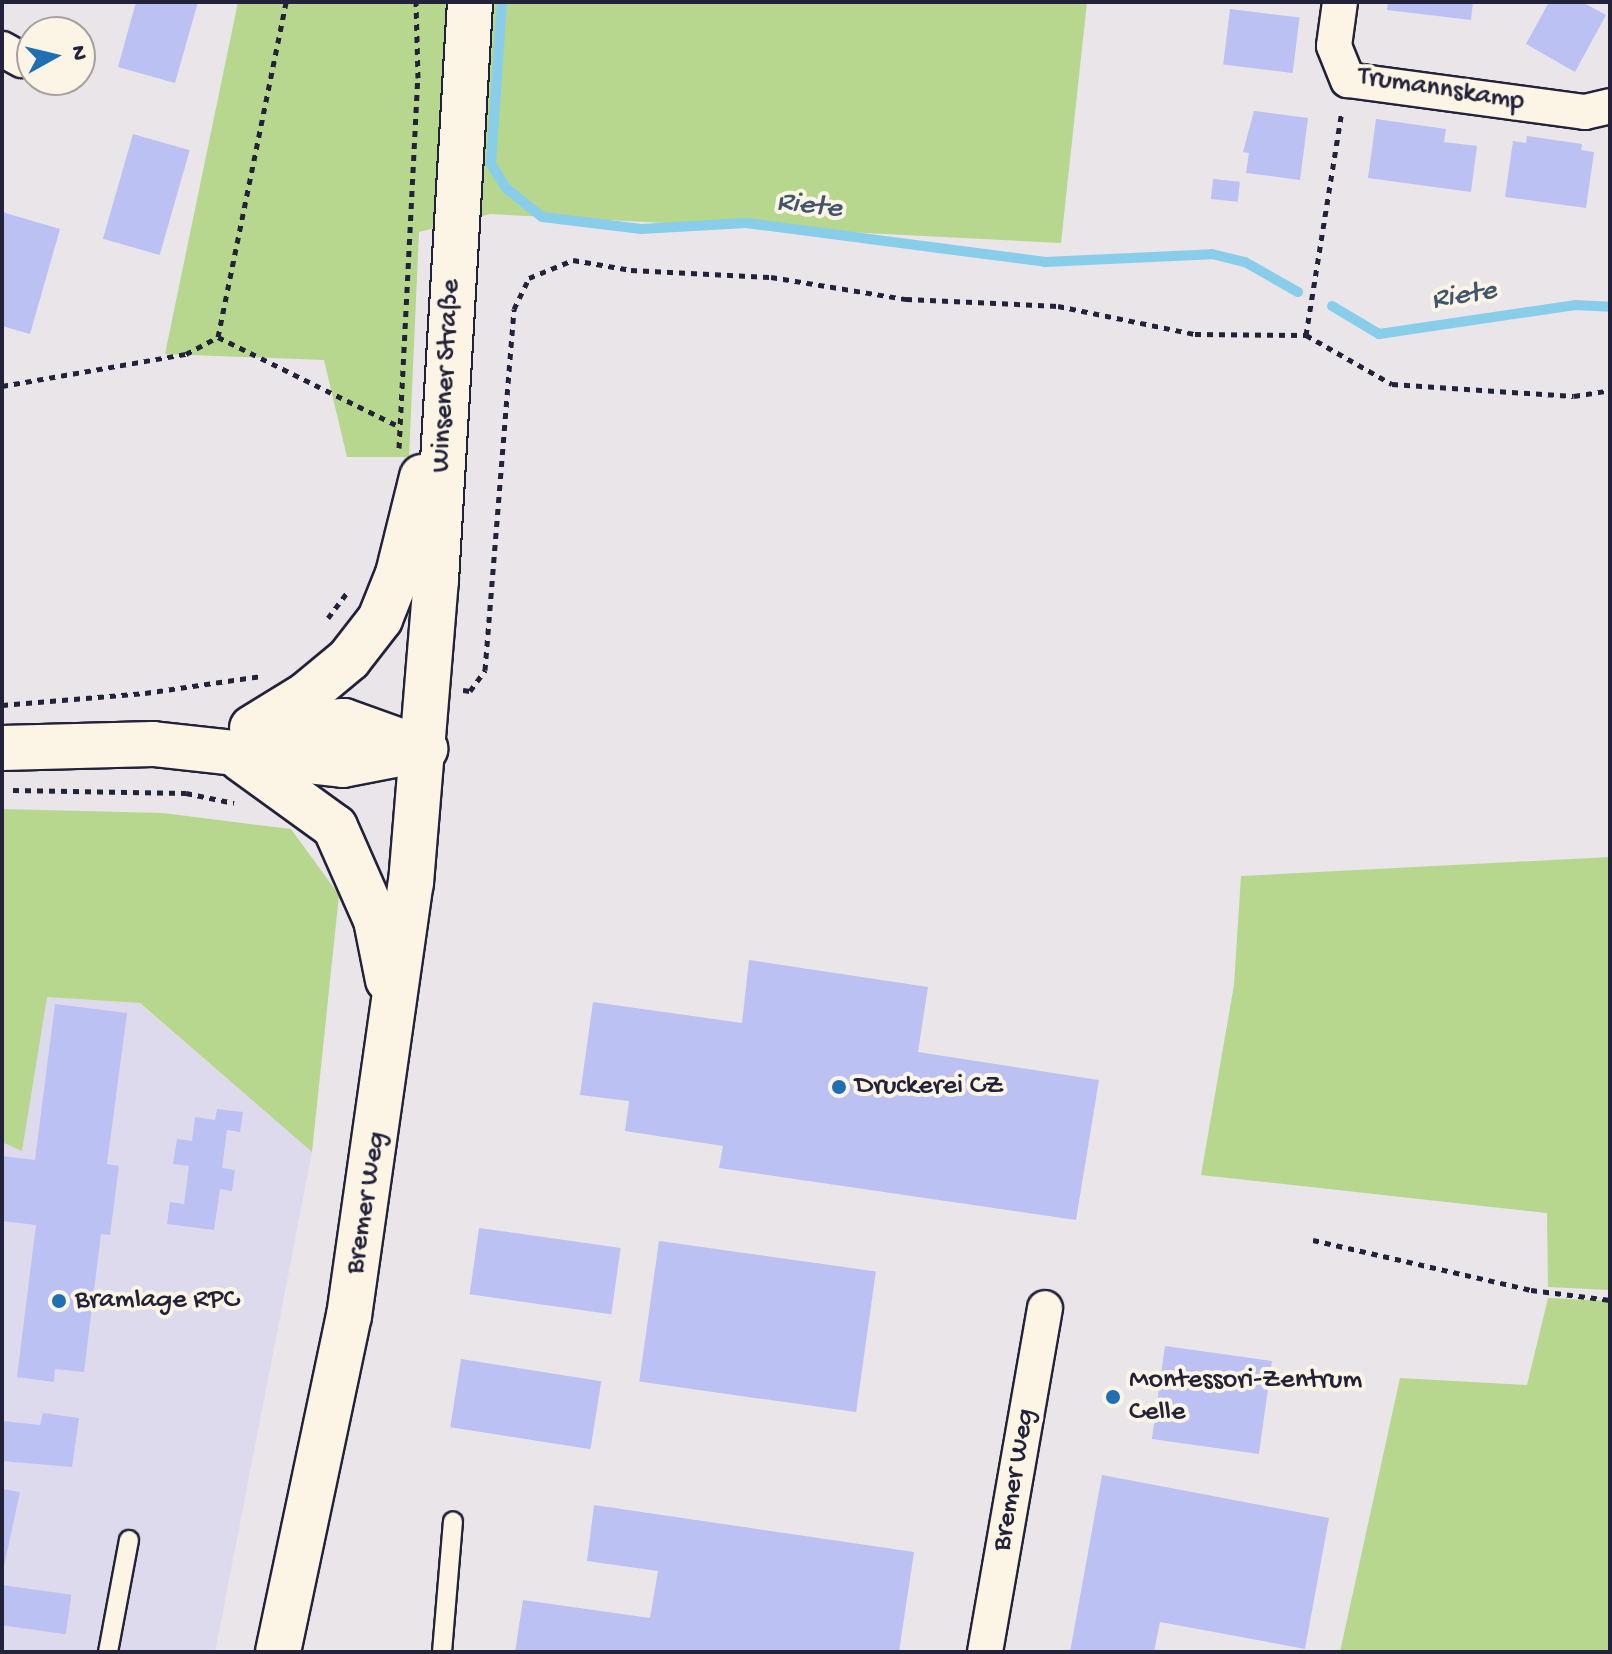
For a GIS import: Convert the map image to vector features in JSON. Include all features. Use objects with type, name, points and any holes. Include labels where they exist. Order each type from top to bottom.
[{"type":"main road","name":"Winsener Straße","points":[[425,749],[470,2]]},
{"type":"main road","points":[[243,741],[349,659],[380,619],[398,574],[447,369]]},
{"type":"main road","points":[[243,741],[335,827],[376,920],[395,1017]]},
{"type":"main road","points":[[2,748],[243,741],[343,765],[425,749]]},
{"type":"main road","name":"Bremer Weg","points":[[278,1652],[333,1405],[395,1017],[425,749]]},
{"type":"street","name":"Trumannskamp","points":[[1340,2],[1334,46],[1348,80],[1585,112],[1610,106]]},
{"type":"street","name":"Bremer Weg","points":[[985,1652],[1045,1308]]},
{"type":"lane","points":[[442,1652],[453,1521]]},
{"type":"lane","points":[[108,1652],[129,1540]]},
{"type":"path","points":[[218,337],[286,2]]},
{"type":"path","points":[[399,456],[398,426],[418,78],[416,2]]},
{"type":"path","points":[[1306,335],[1348,80]]},
{"type":"path","points":[[429,686],[470,691],[485,670],[514,309],[529,278],[573,260],[631,270],[771,277],[906,299],[1058,306],[1195,334],[1306,335],[1392,384],[1574,396],[1610,390]]},
{"type":"path","points":[[2,386],[186,354],[218,337]]},
{"type":"path","points":[[218,337],[398,426]]},
{"type":"path","points":[[326,624],[358,579]]},
{"type":"path","points":[[2,705],[145,693],[266,675]]},
{"type":"path","points":[[2,789],[186,793],[240,805]]},
{"type":"path","points":[[1313,1240],[1531,1290],[1610,1300]]},
{"type":"shaded area","points":[[46,997],[139,1003],[312,1152],[215,1652],[2,1652],[2,1142],[22,1150]]},
{"type":"green space","points":[[238,2],[1087,2],[1061,243],[490,214],[419,232],[409,457],[347,457],[324,360],[165,354]]},
{"type":"green space","points":[[2,809],[163,813],[291,829],[339,895],[312,1152],[140,1003],[47,997],[22,1151],[2,1142]]},
{"type":"green space","points":[[1610,857],[1610,1290],[1548,1287],[1547,1213],[1201,1175],[1234,985],[1241,876]]},
{"type":"green space","points":[[1548,1298],[1610,1301],[1610,1652],[1340,1652],[1400,1378],[1527,1385]]},
{"type":"building","points":[[136,2],[198,2],[175,83],[118,67]]},
{"type":"building","points":[[1388,2],[1473,2],[1471,20],[1387,10]]},
{"type":"building","points":[[1549,2],[1582,2],[1606,15],[1575,72],[1526,44]]},
{"type":"building","points":[[1230,9],[1299,18],[1293,73],[1223,65]]},
{"type":"building","points":[[1254,111],[1308,118],[1300,180],[1246,173],[1249,153],[1243,152]]},
{"type":"building","points":[[1376,119],[1446,129],[1444,142],[1477,146],[1471,192],[1368,178]]},
{"type":"building","points":[[133,134],[190,150],[160,255],[103,239]]},
{"type":"building","points":[[1527,136],[1582,144],[1581,150],[1594,152],[1586,208],[1505,197],[1513,141],[1526,143]]},
{"type":"building","points":[[1213,179],[1240,182],[1238,202],[1211,199]]},
{"type":"building","points":[[2,212],[60,229],[30,334],[2,326]]},
{"type":"building","name":"Druckerei CZ","points":[[749,960],[928,987],[918,1052],[1099,1080],[1076,1220],[719,1168],[723,1146],[625,1131],[629,1101],[580,1095],[593,1002],[742,1023]]},
{"type":"building","points":[[55,1004],[127,1013],[107,1164],[119,1166],[110,1235],[101,1234],[84,1372],[55,1369],[54,1382],[17,1377],[36,1225],[2,1221],[2,1156],[35,1160]]},
{"type":"building","points":[[217,1109],[243,1112],[240,1132],[227,1130],[222,1168],[235,1170],[232,1191],[220,1189],[214,1230],[167,1224],[170,1202],[184,1204],[189,1166],[173,1164],[177,1139],[192,1141],[195,1117],[215,1120]]},
{"type":"building","points":[[479,1228],[621,1248],[611,1314],[470,1294]]},
{"type":"building","points":[[659,1241],[876,1271],[856,1412],[639,1382]]},
{"type":"building","points":[[1165,1346],[1272,1361],[1259,1454],[1152,1439]]},
{"type":"building","points":[[461,1359],[601,1381],[590,1449],[450,1427]]},
{"type":"building","points":[[43,1413],[79,1418],[72,1467],[2,1461],[2,1421],[40,1425]]},
{"type":"building","points":[[1102,1475],[1329,1518],[1305,1649],[1160,1622],[1154,1652],[1070,1652]]},
{"type":"building","points":[[2,1489],[20,1492],[3,1571],[2,1571]]},
{"type":"building","points":[[594,1505],[914,1552],[899,1652],[515,1652],[523,1600],[650,1618],[658,1571],[587,1561]]},
{"type":"building","points":[[2,1585],[71,1595],[66,1634],[2,1625]]},
{"type":"waterway","name":"Riete","points":[[502,2],[491,164],[506,188],[542,217],[641,229],[746,223],[1045,262],[1212,254],[1245,262],[1298,292]]},
{"type":"waterway","name":"Riete","points":[[1332,306],[1379,334],[1575,305],[1610,307]]},
{"type":"place","name":"Druckerei CZ","points":[[839,1087]]},
{"type":"place","name":"Bramlage RPC","points":[[59,1301]]},
{"type":"place","name":"Montessori-Zentrum Celle","points":[[1113,1397]]}]
